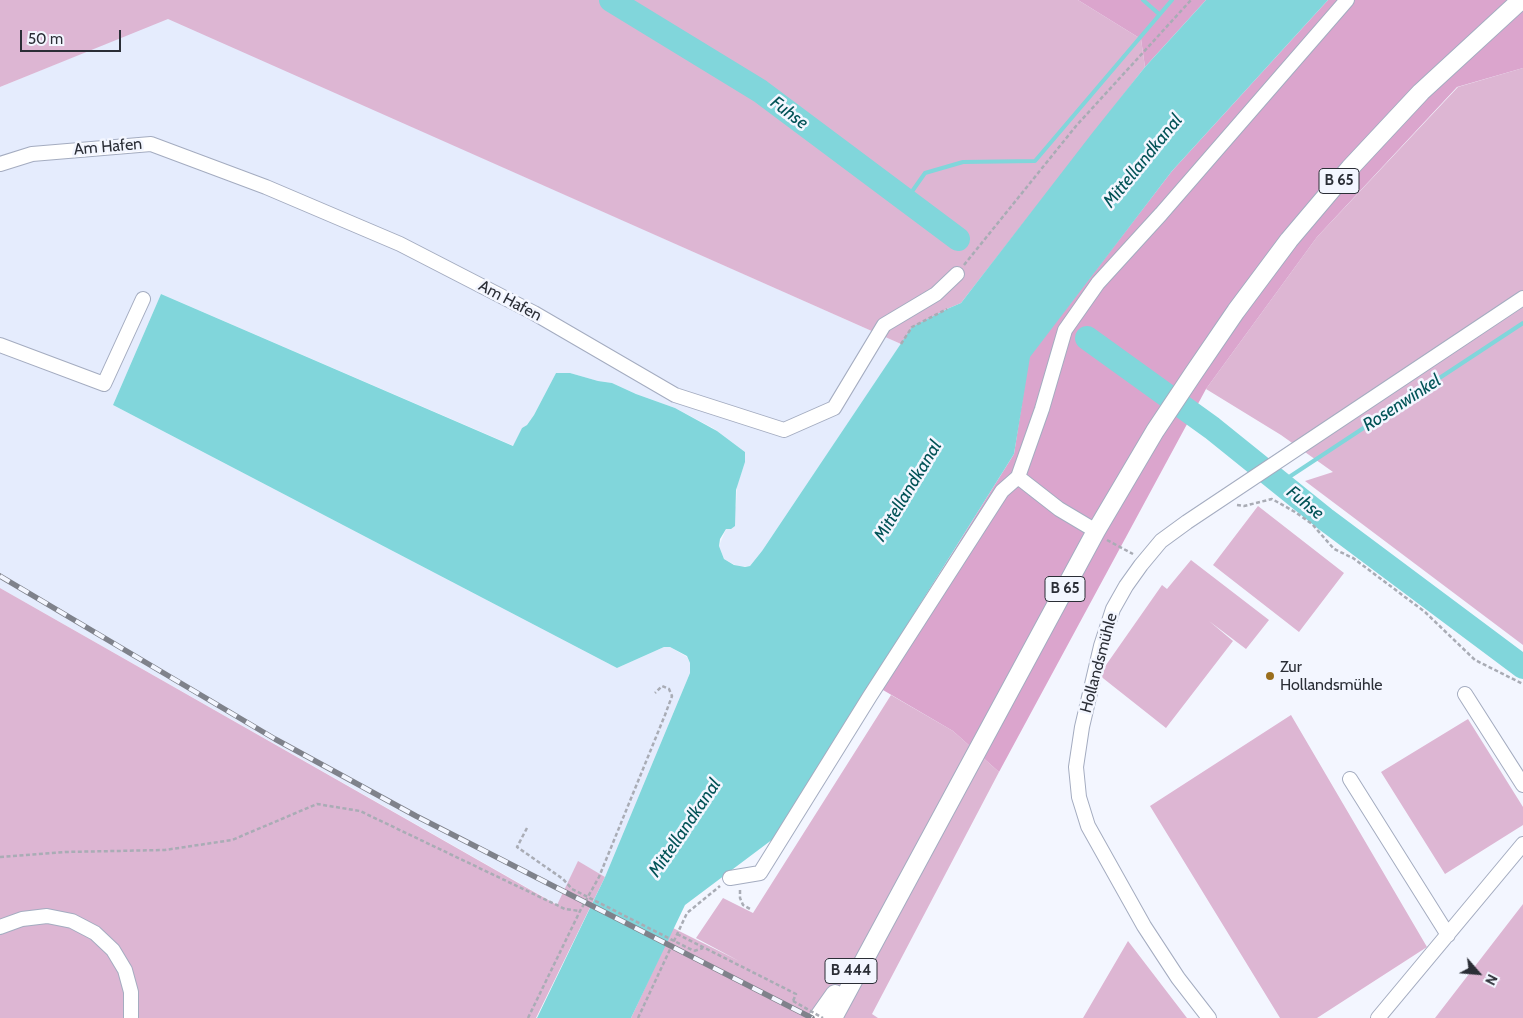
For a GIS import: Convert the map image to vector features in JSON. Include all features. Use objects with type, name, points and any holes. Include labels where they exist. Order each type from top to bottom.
[{"type":"main road","name":"B 65","points":[[833,1018],[1096,531],[1155,431],[1193,374],[1236,311],[1289,240],[1350,168],[1421,92],[1521,0]]},
{"type":"main road","name":"B 444","points":[[818,1018],[884,924]]},
{"type":"street","points":[[736,877],[760,874],[870,696],[1002,491],[1018,478],[1042,409],[1065,330],[1098,283],[1161,214],[1348,0]]},
{"type":"street","name":"Am Hafen","points":[[0,164],[32,154],[151,144],[266,187],[400,244],[534,313],[675,395],[784,430],[834,408],[884,325],[936,294],[957,274]]},
{"type":"street","name":"Hollandsmühle","points":[[1209,1018],[1178,978],[1144,926],[1088,826],[1079,797],[1076,767],[1090,687],[1113,609],[1126,586],[1161,542],[1187,522],[1523,298]]},
{"type":"street","points":[[0,345],[104,384],[143,299]]},
{"type":"street","points":[[1018,478],[1059,509],[1096,531]]},
{"type":"street","points":[[1465,694],[1523,785]]},
{"type":"street","points":[[1350,779],[1448,935]]},
{"type":"street","points":[[1378,1018],[1523,844]]},
{"type":"street","points":[[0,927],[22,919],[47,916],[72,921],[95,933],[113,950],[125,970],[131,992],[131,1018]]},
{"type":"path","points":[[957,274],[1076,126],[1191,0]]},
{"type":"path","points":[[901,344],[912,327],[947,309]]},
{"type":"path","points":[[1244,506],[1272,498],[1295,512],[1312,524],[1334,550],[1353,558],[1425,612],[1475,660],[1523,684]]},
{"type":"path","points":[[1096,531],[1108,542],[1145,561]]},
{"type":"path","points":[[528,1018],[580,911],[599,877],[672,696],[669,689],[662,686],[655,693]]},
{"type":"path","points":[[0,857],[65,852],[165,850],[232,840],[317,804],[360,811],[565,909],[580,911]]},
{"type":"path","points":[[528,828],[517,847],[563,879],[572,889],[694,951],[705,947]]},
{"type":"path","points":[[638,1018],[687,913],[736,877],[743,905],[752,910]]},
{"type":"path","points":[[677,934],[796,994],[793,1002],[823,1018]]},
{"type":"shaded area","points":[[0,0],[1078,0],[1141,39],[1145,67],[961,303],[913,327],[901,344],[168,19],[0,87]]},
{"type":"shaded area","points":[[1078,0],[1206,0],[1145,67],[1141,39]]},
{"type":"shaded area","points":[[1328,0],[1523,0],[1523,68],[1457,87],[1317,237],[1206,389],[999,772],[953,731],[871,683],[1014,454],[1029,357],[1172,171]]},
{"type":"shaded area","points":[[168,18],[901,344],[762,551],[750,566],[739,567],[724,559],[719,546],[736,505],[737,485],[745,462],[745,452],[713,428],[675,408],[612,383],[570,373],[556,373],[534,415],[527,425],[522,428],[514,446],[161,294],[113,405],[617,668],[664,647],[670,647],[687,657],[690,663],[690,673],[605,877],[578,862],[558,905],[0,588],[0,87]]},
{"type":"shaded area","points":[[1523,68],[1523,645],[1305,481],[1333,472],[1281,435],[1206,389],[1317,237],[1458,87]]},
{"type":"shaded area","points":[[1258,506],[1344,573],[1299,632],[1213,565]]},
{"type":"shaded area","points":[[1191,560],[1269,620],[1246,649],[1209,621],[1233,641],[1166,728],[1099,675],[1162,585],[1167,589]]},
{"type":"shaded area","points":[[0,588],[557,905],[578,861],[605,877],[536,1018],[0,1018]]},
{"type":"shaded area","points":[[891,695],[953,731],[999,772],[872,1014],[878,1018],[631,1018],[673,928],[739,961],[696,938],[723,898],[753,913]]},
{"type":"shaded area","points":[[1291,715],[1427,947],[1317,1018],[1280,1018],[1150,806]]},
{"type":"shaded area","points":[[1468,719],[1523,807],[1523,825],[1445,874],[1381,772]]},
{"type":"shaded area","points":[[1523,904],[1523,1018],[1435,1018]]},
{"type":"shaded area","points":[[1128,941],[1187,1018],[1083,1018]]},
{"type":"water","name":"Mittellandkanal","points":[[1206,0],[1328,0],[1172,171],[1030,357],[1014,454],[773,839],[685,905],[631,1018],[537,1018],[605,877],[690,673],[690,663],[687,656],[670,647],[664,647],[617,668],[113,405],[161,294],[513,446],[522,428],[527,425],[534,415],[556,373],[570,373],[612,383],[675,408],[717,431],[745,452],[745,462],[736,490],[735,526],[731,529],[726,529],[720,539],[719,546],[724,559],[734,565],[750,566],[762,551],[912,327],[961,303],[1145,67]]},
{"type":"waterway","name":"Fuhse","points":[[611,0],[760,91],[958,239]]},
{"type":"waterway","points":[[1143,0],[1159,14]]},
{"type":"waterway","points":[[906,200],[925,173],[963,162],[1035,161],[1172,0]]},
{"type":"waterway","name":"Rosenwinkel","points":[[1280,483],[1523,323]]},
{"type":"waterway","name":"Fuhse","points":[[1087,338],[1212,428],[1325,519],[1523,667]]},
{"type":"railway","points":[[0,576],[275,739],[416,816],[812,1018]]},
{"type":"place","name":"Zur Hollandsmühle","points":[[1270,676]]}]
